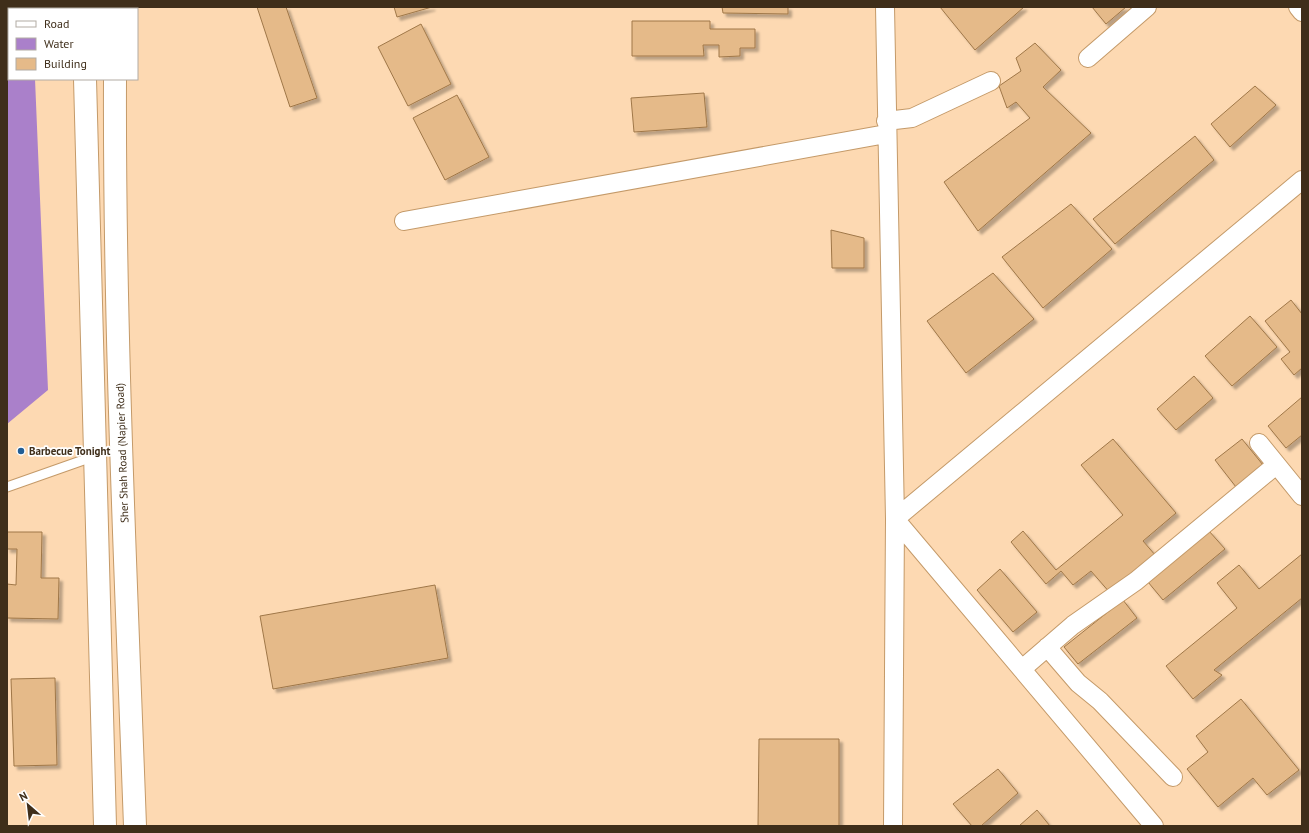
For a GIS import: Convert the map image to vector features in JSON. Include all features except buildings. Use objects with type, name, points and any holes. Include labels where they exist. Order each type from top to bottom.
[{"type":"main road","points":[[85,80],[104,826]]},
{"type":"main road","name":"Sher Shah Road (Napier Road)","points":[[116,80],[115,160],[118,347],[135,826]]},
{"type":"street","points":[[885,7],[886,127],[895,519],[893,826]]},
{"type":"street","points":[[1088,58],[1147,7]]},
{"type":"street","points":[[1298,7],[1302,12]]},
{"type":"street","points":[[404,221],[886,127],[912,118],[992,81]]},
{"type":"street","points":[[895,519],[1302,180]]},
{"type":"street","points":[[1259,443],[1302,496]]},
{"type":"street","points":[[1022,669],[1073,625],[1136,581],[1276,465]]},
{"type":"street","points":[[895,519],[1154,826]]},
{"type":"street","points":[[1047,647],[1078,683],[1100,701],[1173,777]]},
{"type":"lane","points":[[7,487],[95,456]]},
{"type":"water","points":[[7,7],[34,7],[8,8],[8,80],[35,80],[48,390],[7,424]]},
{"type":"place","name":"Barbecue Tonight","points":[[21,451]]}]
